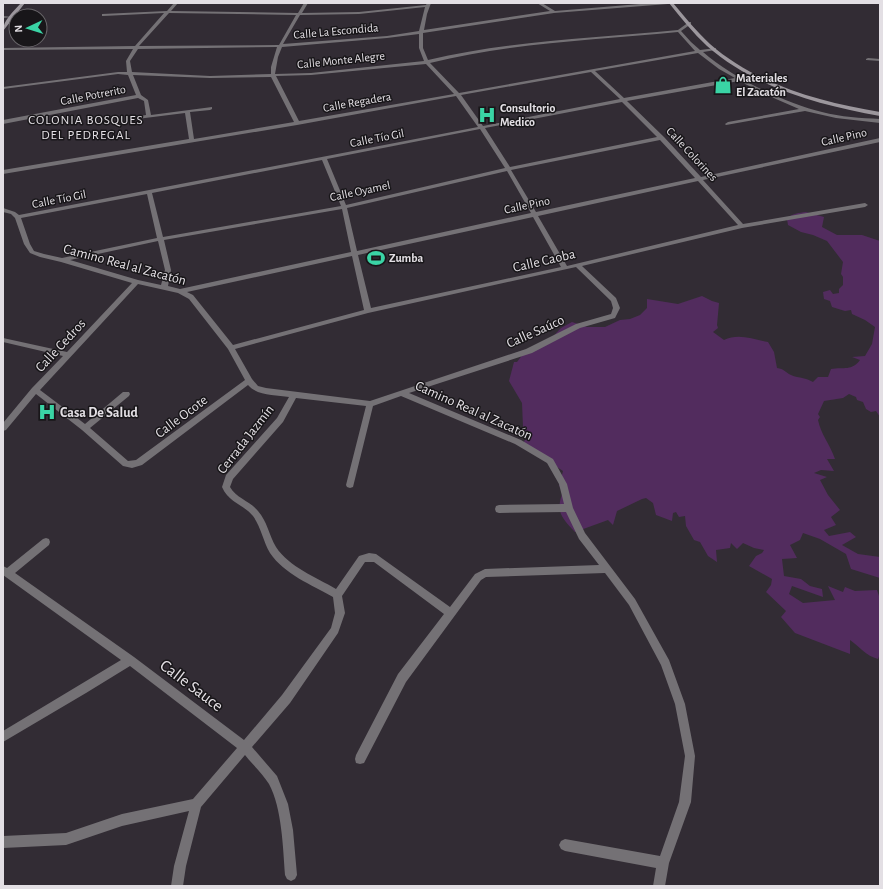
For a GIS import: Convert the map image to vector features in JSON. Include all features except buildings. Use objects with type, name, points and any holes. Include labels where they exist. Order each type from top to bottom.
[{"type":"main road","points":[[670,3],[714,49],[740,68],[793,93],[822,102],[880,114]]},
{"type":"street","points":[[148,116],[146,100],[139,96],[130,73],[128,61],[137,46],[176,3]]},
{"type":"street","points":[[297,123],[274,76],[274,61],[306,3]]},
{"type":"street","points":[[539,3],[554,12]]},
{"type":"street","name":"Calle La Escondida","points":[[3,48],[281,46],[387,37],[554,12],[670,3]]},
{"type":"street","points":[[103,15],[169,12],[299,14],[359,13],[428,4],[421,32],[422,52],[427,62],[457,94],[482,127],[565,268]]},
{"type":"street","points":[[689,23],[679,31],[684,39],[740,79],[770,94],[806,109],[846,118],[880,121]]},
{"type":"street","name":"Calle Monte Alegre","points":[[3,88],[118,73],[210,77],[311,74],[427,62],[452,56],[529,46],[679,31]]},
{"type":"street","name":"Calle Regadera","points":[[3,172],[297,123],[714,49]]},
{"type":"street","points":[[868,59],[880,60]]},
{"type":"street","name":"Calle Colorines","points":[[592,71],[662,138],[742,226]]},
{"type":"street","name":"Calle Tío Gil","points":[[18,217],[482,127],[740,79]]},
{"type":"street","name":"Calle Potrerito","points":[[3,122],[139,96]]},
{"type":"street","points":[[131,119],[210,108]]},
{"type":"street","points":[[728,124],[806,109]]},
{"type":"street","points":[[187,111],[192,140]]},
{"type":"street","name":"Calle Oyamel","points":[[62,260],[160,239],[344,207],[508,169],[662,138]]},
{"type":"street","name":"Calle Pino","points":[[180,291],[699,178],[770,165],[880,140]]},
{"type":"street","points":[[324,158],[344,207],[368,311]]},
{"type":"street","points":[[149,192],[168,270],[164,288]]},
{"type":"street","name":"Calle Caoba","points":[[232,348],[368,311],[565,268],[742,226],[865,205]]},
{"type":"street","points":[[3,210],[13,213],[18,217]]},
{"type":"street","name":"Camino Real al Zacatón","points":[[18,217],[27,244],[32,252],[137,282],[180,291],[191,297],[199,305],[232,348],[249,381],[255,388],[266,391],[370,404],[401,393],[518,442],[550,461],[563,484],[569,508],[582,536],[632,602],[665,663],[680,704],[690,756],[685,802],[663,863],[659,886]]},
{"type":"street","name":"Calle Saúco","points":[[401,393],[529,351],[578,326],[614,316],[618,307],[614,300],[576,265]]},
{"type":"street","name":"Calle Cedros","points":[[3,428],[35,390],[137,282]]},
{"type":"street","points":[[3,340],[69,355]]},
{"type":"street","name":"Calle Ocote","points":[[85,428],[126,464],[132,465],[139,463],[249,381]]},
{"type":"street","points":[[35,390],[85,428],[126,394]]},
{"type":"street","name":"Cerrada Jazmín","points":[[294,394],[280,420],[229,478],[226,487],[230,495],[255,512],[269,544],[276,555],[286,564],[336,595]]},
{"type":"street","points":[[350,485],[370,404]]},
{"type":"street","points":[[499,508],[569,508]]},
{"type":"street","points":[[6,572],[46,542]]},
{"type":"street","points":[[177,886],[180,866],[196,804],[286,699],[335,630],[340,613],[336,595],[362,559],[369,557],[376,558],[450,613]]},
{"type":"street","points":[[360,759],[402,678],[478,577],[485,573],[606,569]]},
{"type":"street","name":"Calle Sauce","points":[[6,572],[130,660],[245,747],[274,780],[282,804],[287,830],[291,875]]},
{"type":"street","points":[[3,737],[60,702],[94,685],[130,660]]},
{"type":"street","points":[[3,842],[66,839],[122,820],[196,804]]},
{"type":"street","points":[[565,845],[663,863]]},
{"type":"shaded area","points":[[806,212],[824,217],[822,227],[837,235],[862,235],[880,241],[880,417],[876,411],[871,412],[866,409],[863,402],[857,400],[856,397],[849,394],[843,398],[824,401],[818,414],[820,417],[818,420],[821,430],[835,459],[827,459],[834,471],[821,470],[814,473],[827,477],[820,480],[828,495],[840,510],[831,517],[836,525],[824,530],[829,536],[850,532],[856,537],[842,545],[858,554],[880,557],[880,578],[851,569],[846,554],[820,539],[803,533],[800,540],[790,545],[797,558],[782,559],[784,576],[801,579],[810,586],[822,589],[823,597],[792,586],[789,594],[803,603],[835,600],[828,586],[843,592],[845,587],[855,591],[877,590],[880,599],[880,654],[878,659],[867,654],[850,640],[850,654],[795,633],[781,617],[786,611],[766,592],[771,585],[772,579],[749,566],[756,556],[764,550],[754,548],[743,543],[737,549],[731,543],[730,548],[716,550],[717,562],[708,556],[700,542],[694,540],[686,526],[685,516],[679,517],[676,512],[673,513],[672,521],[656,515],[653,503],[646,498],[617,511],[613,525],[608,520],[575,532],[560,513],[561,497],[564,489],[559,486],[563,471],[521,447],[526,438],[523,427],[522,403],[509,381],[514,362],[517,362],[523,354],[544,346],[561,328],[572,322],[587,327],[605,327],[620,320],[630,319],[640,315],[647,308],[647,299],[678,304],[702,296],[719,303],[718,328],[713,332],[724,340],[740,337],[768,342],[774,352],[777,368],[791,375],[813,382],[818,377],[828,377],[831,369],[854,366],[860,360],[852,357],[865,356],[872,344],[875,327],[852,314],[851,310],[845,311],[832,307],[830,301],[824,299],[823,292],[830,290],[833,294],[839,293],[839,289],[843,285],[843,277],[841,274],[843,262],[827,241],[801,232],[788,225],[787,219],[789,217]]},
{"type":"place","name":"Materiales El Zacatón","points":[[723,85]]},
{"type":"place","name":"Consultorio Medico","points":[[487,115]]},
{"type":"place","name":"Zumba","points":[[376,258]]},
{"type":"place","name":"Casa De Salud","points":[[47,412]]},
{"type":"district","name":"COLONIA BOSQUES DEL PEDREGAL","points":[[86,126]]}]
